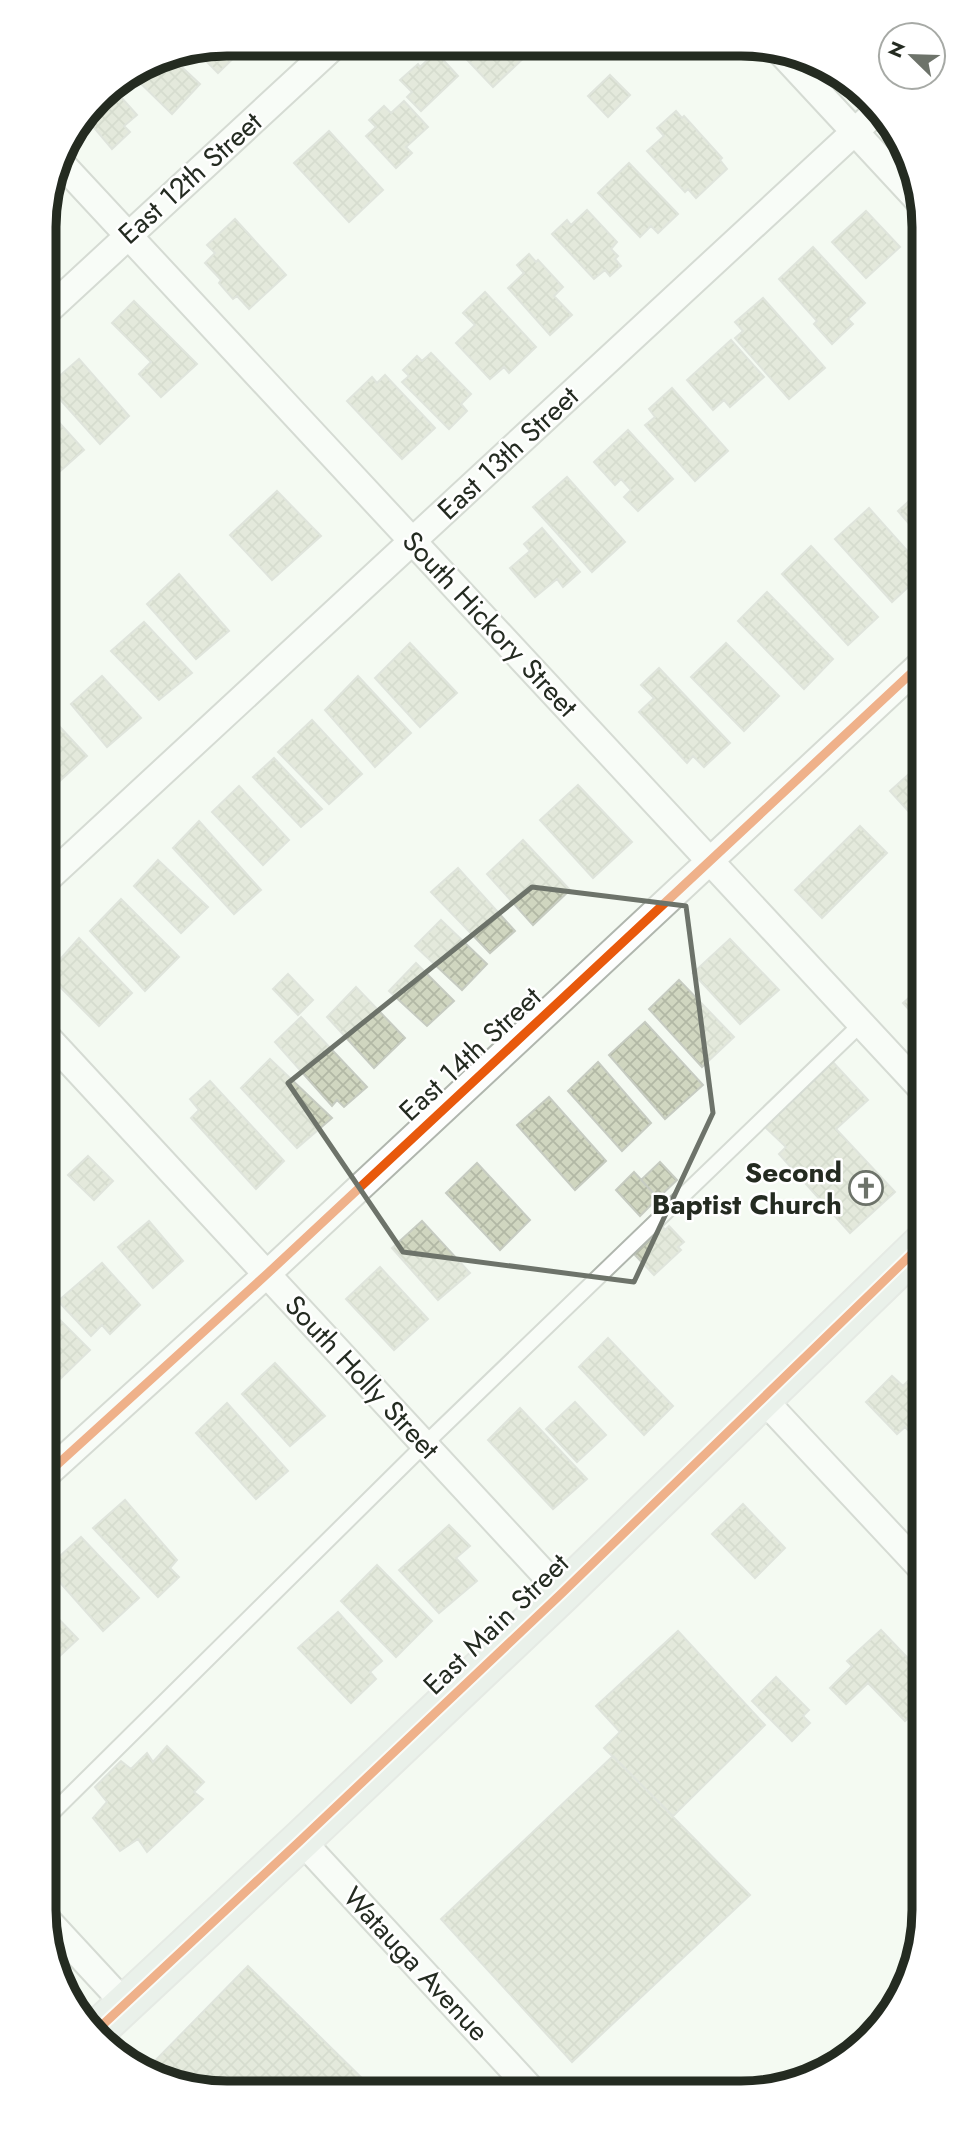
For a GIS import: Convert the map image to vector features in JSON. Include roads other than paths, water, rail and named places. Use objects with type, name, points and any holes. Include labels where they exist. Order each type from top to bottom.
[{"type":"main road","name":"East Main Street","points":[[101,2026],[301,1840],[912,1257]]},
{"type":"street","name":"East 12th Street","points":[[56,302],[323,56]]},
{"type":"street","points":[[792,64],[907,188]]},
{"type":"street","name":"East 13th Street","points":[[56,871],[871,117]]},
{"type":"street","name":"South Hickory Street","points":[[67,169],[912,1078]]},
{"type":"street","name":"East 14th Street","points":[[56,1466],[267,1275],[912,672]]},
{"type":"street","name":"South Holly Street","points":[[56,1047],[562,1592]]},
{"type":"street","points":[[762,1398],[912,1558]]},
{"type":"street","name":"Watauga Avenue","points":[[301,1840],[524,2081]]},
{"type":"street","points":[[57,1930],[125,2004]]},
{"type":"lane","points":[[56,1809],[425,1444],[862,1024]]},
{"type":"place","name":"Second Baptist Church","points":[[866,1188]]}]
